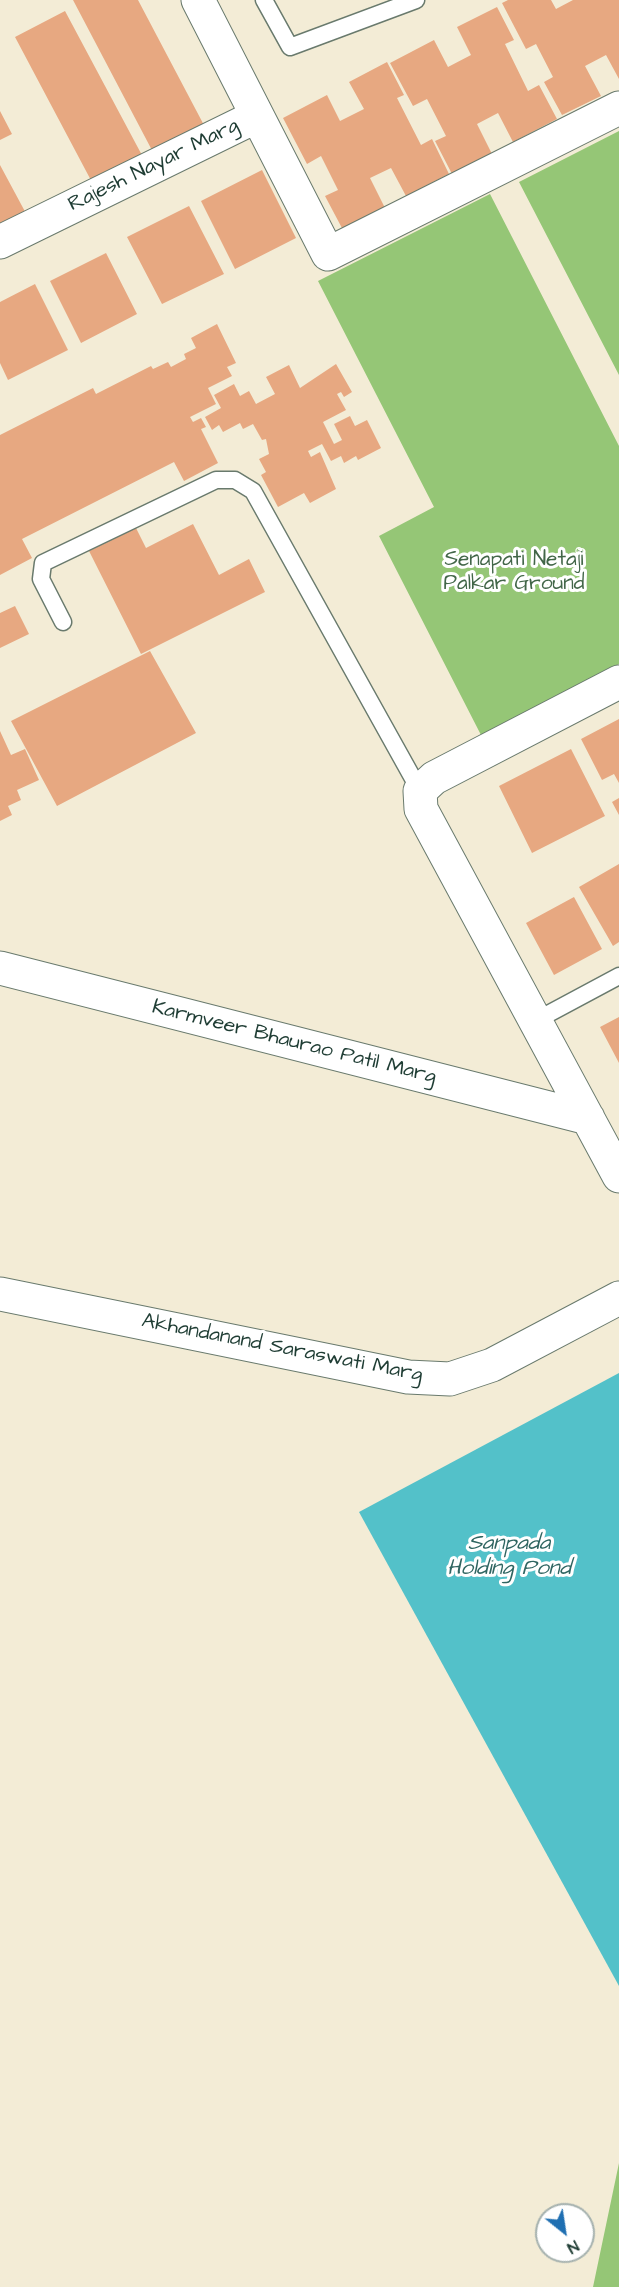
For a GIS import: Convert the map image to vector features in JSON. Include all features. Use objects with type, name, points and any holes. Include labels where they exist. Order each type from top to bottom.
[{"type":"street","name":"Rajesh Nayar Marg","points":[[0,242],[256,116],[198,0]]},
{"type":"street","points":[[256,116],[328,254],[619,108]]},
{"type":"street","points":[[619,682],[434,778],[420,791],[421,809],[619,1176]]},
{"type":"street","name":"Karmveer Bhaurao Patil Marg","points":[[0,968],[588,1118]]},
{"type":"street","name":"Akhandanand Saraswati Marg","points":[[0,1293],[408,1377],[450,1379],[492,1365],[619,1298]]},
{"type":"lane","points":[[264,0],[290,47],[416,0]]},
{"type":"lane","points":[[63,622],[41,579],[43,563],[216,480],[236,480],[253,491],[420,791]]},
{"type":"lane","points":[[535,1021],[619,976]]},
{"type":"green space","points":[[619,131],[619,375],[519,182]]},
{"type":"green space","name":"Senapati Netaji Palkar Ground","points":[[490,194],[619,446],[619,664],[481,735],[379,536],[434,507],[318,281]]},
{"type":"green space","points":[[619,2163],[619,2287],[593,2287]]},
{"type":"water","name":"Sanpada Holding Pond","points":[[619,1373],[619,1986],[359,1512]]},
{"type":"building","points":[[73,0],[138,0],[206,129],[155,156]]},
{"type":"building","points":[[508,0],[551,0],[556,9],[573,0],[619,0],[619,79],[606,55],[585,66],[601,96],[562,115],[544,82],[553,77],[536,44],[526,49],[502,3]]},
{"type":"building","points":[[497,7],[514,40],[505,44],[528,91],[539,85],[557,119],[513,142],[498,113],[477,124],[492,154],[452,174],[435,141],[446,136],[427,99],[413,106],[390,63],[434,40],[448,67],[471,55],[457,27]]},
{"type":"building","points":[[65,11],[144,159],[94,186],[15,37]]},
{"type":"building","points":[[387,62],[404,95],[397,98],[421,145],[432,139],[449,174],[406,196],[391,168],[370,178],[385,208],[343,230],[325,196],[338,190],[321,156],[307,164],[283,118],[327,95],[340,121],[364,109],[349,82]]},
{"type":"building","points":[[0,111],[12,134],[0,140]]},
{"type":"building","points":[[0,165],[29,219],[0,234]]},
{"type":"building","points":[[262,170],[296,238],[235,269],[201,201]]},
{"type":"building","points":[[189,206],[224,274],[162,304],[127,237]]},
{"type":"building","points":[[106,253],[137,314],[81,343],[50,281]]},
{"type":"building","points":[[35,284],[68,350],[8,380],[0,363],[0,302]]},
{"type":"building","points":[[217,324],[236,363],[227,367],[232,376],[208,388],[216,404],[190,417],[193,422],[201,418],[206,427],[201,429],[218,463],[184,481],[174,462],[22,539],[32,558],[0,575],[0,435],[93,388],[96,394],[151,366],[153,369],[168,362],[171,367],[186,359],[184,354],[196,348],[191,338]]},
{"type":"building","points":[[336,364],[352,392],[344,397],[341,392],[337,394],[346,410],[323,422],[334,444],[342,440],[334,424],[350,416],[355,426],[367,420],[381,448],[358,460],[356,456],[344,463],[341,456],[331,461],[322,444],[308,451],[311,457],[320,452],[336,489],[310,503],[304,493],[278,507],[261,475],[266,472],[259,459],[269,454],[266,439],[262,440],[253,424],[243,429],[240,423],[223,432],[219,425],[212,430],[205,417],[221,408],[214,395],[234,384],[240,396],[249,391],[256,404],[275,394],[266,377],[289,365],[300,388]]},
{"type":"building","points":[[193,524],[219,575],[249,559],[265,592],[141,654],[89,551],[136,528],[146,548]]},
{"type":"building","points":[[15,606],[29,634],[0,648],[0,613]]},
{"type":"building","points":[[150,651],[196,733],[57,806],[11,721]]},
{"type":"building","points":[[619,719],[619,783],[614,774],[602,780],[581,739]]},
{"type":"building","points":[[0,731],[11,755],[25,749],[39,780],[17,790],[21,800],[8,806],[12,815],[0,821]]},
{"type":"building","points":[[571,749],[605,816],[532,853],[499,786]]},
{"type":"building","points":[[619,798],[619,815],[612,802]]},
{"type":"building","points":[[619,864],[619,942],[613,946],[579,887]]},
{"type":"building","points":[[574,897],[602,949],[554,975],[526,923]]},
{"type":"building","points":[[619,1017],[619,1063],[600,1027]]}]
